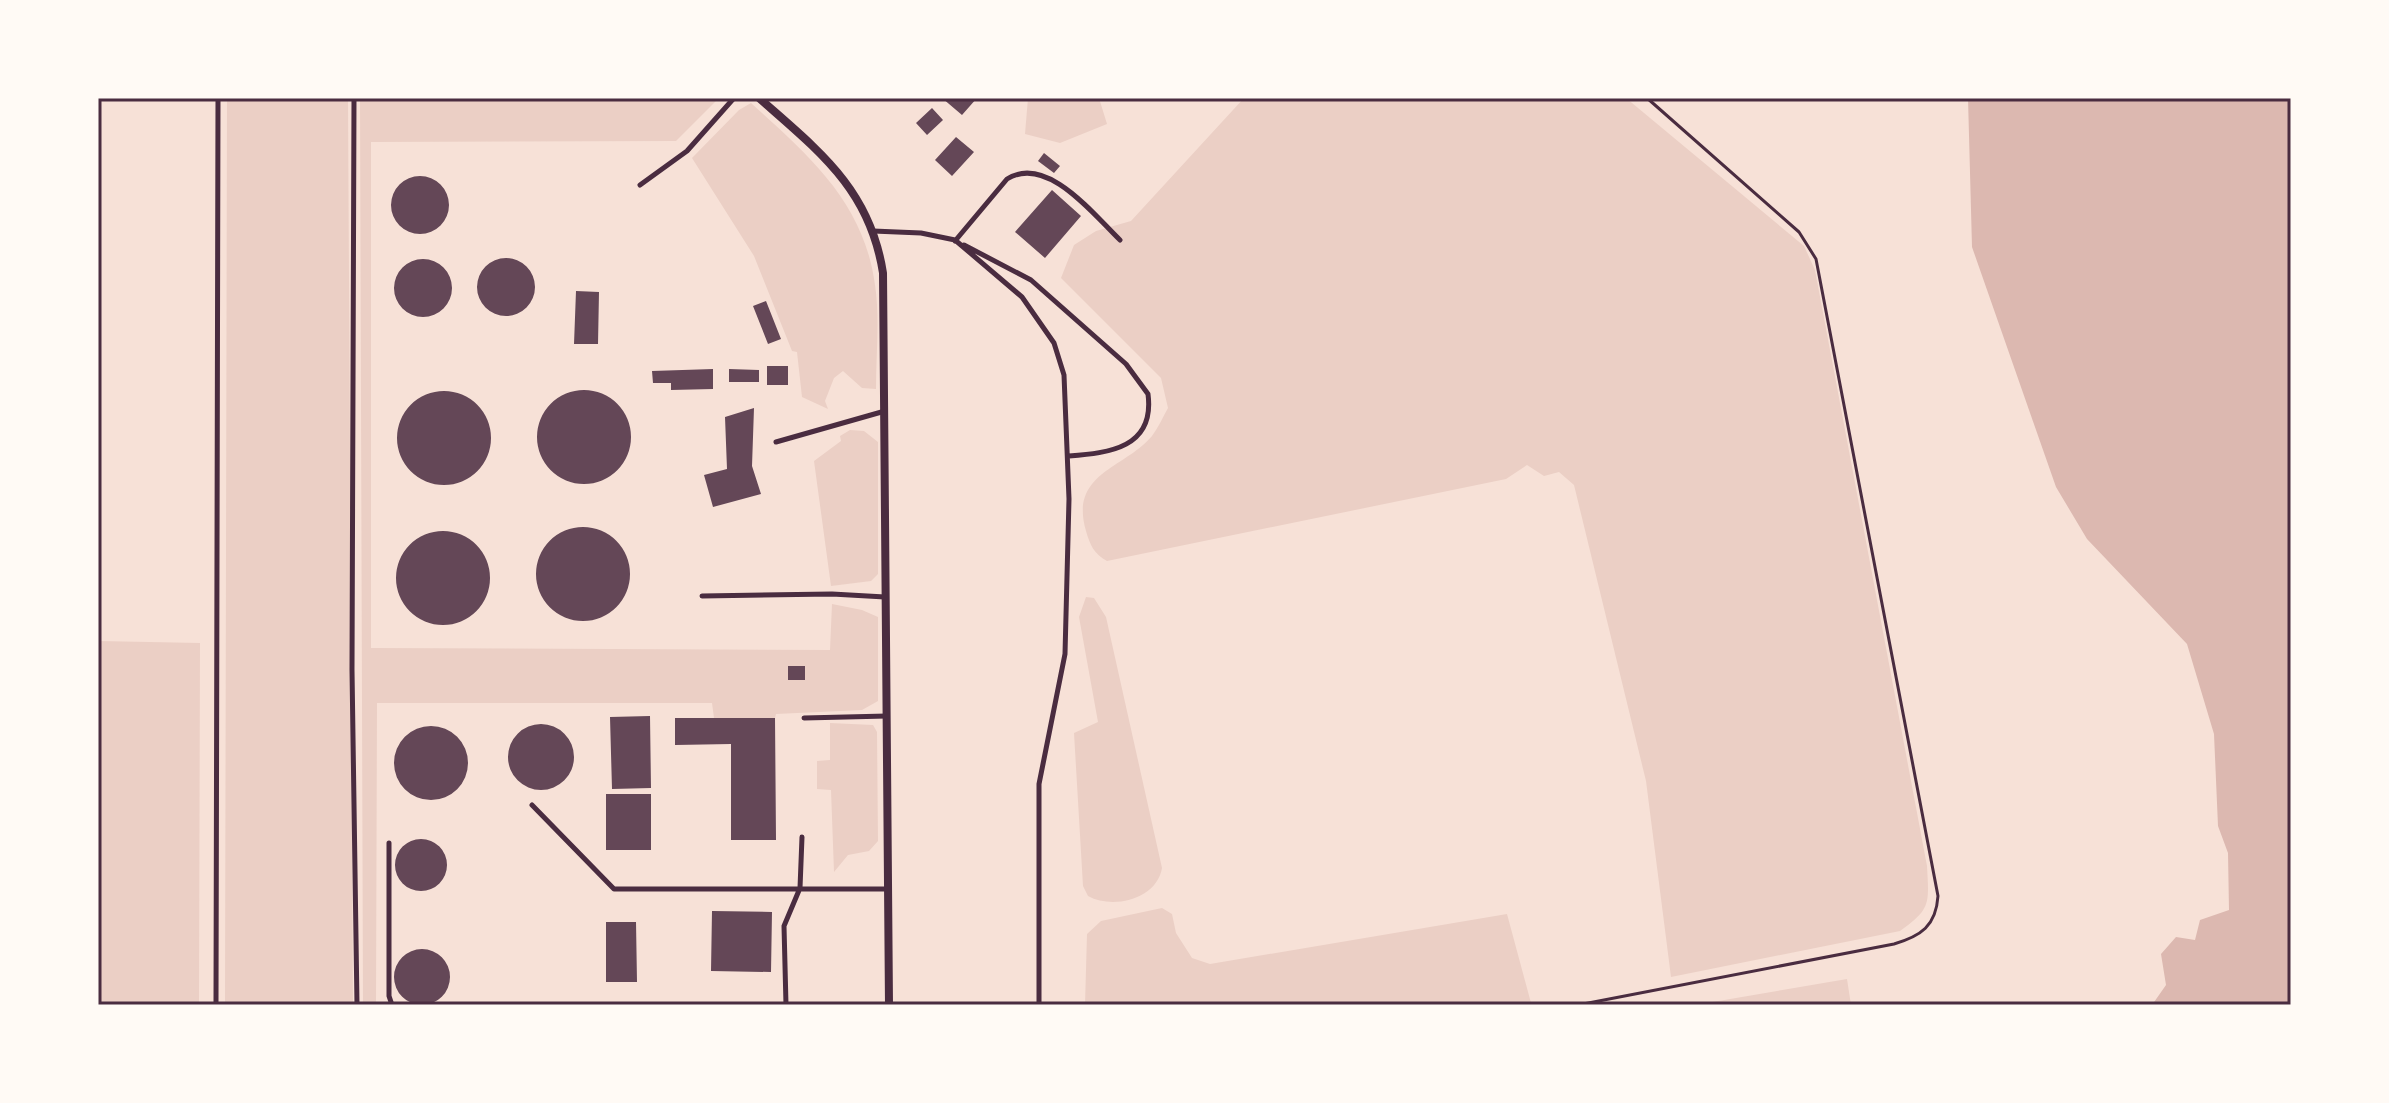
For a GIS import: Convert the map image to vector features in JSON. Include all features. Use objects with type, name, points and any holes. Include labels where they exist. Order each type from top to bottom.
[{"type":"street","points":[[759,98],[842,175],[860,202],[873,231],[885,284],[889,1005]]},
{"type":"lane","points":[[216,1005],[218,98]]},
{"type":"lane","points":[[354,98],[352,670],[357,1005]]},
{"type":"lane","points":[[640,185],[687,151],[734,98]]},
{"type":"lane","points":[[955,240],[1007,179],[1018,172],[1035,174],[1063,187],[1120,240]]},
{"type":"lane","points":[[873,231],[913,232],[955,240],[1031,280],[1141,381],[1150,408],[1136,437],[1105,453],[1069,456]]},
{"type":"lane","points":[[955,240],[1022,297],[1054,343],[1064,375],[1069,456],[1065,654],[1039,784],[1039,1005]]},
{"type":"lane","points":[[776,442],[886,411]]},
{"type":"lane","points":[[702,596],[832,594],[887,597]]},
{"type":"lane","points":[[804,718],[888,716]]},
{"type":"lane","points":[[532,805],[614,889],[888,889]]},
{"type":"lane","points":[[786,1005],[784,926],[800,888],[802,837]]},
{"type":"lane","points":[[389,843],[389,996],[392,1005]]},
{"type":"path","points":[[1578,1005],[1918,937],[1926,930],[1937,908],[1938,896],[1816,259],[1799,232],[1647,98]]},
{"type":"shaded area","points":[[227,98],[348,98],[353,1005],[225,1005]]},
{"type":"shaded area","points":[[360,98],[719,98],[676,141],[371,142],[371,648],[830,650],[832,604],[878,617],[878,701],[862,710],[776,714],[775,718],[714,718],[712,703],[377,703],[376,1005],[363,1005]]},
{"type":"shaded area","points":[[1028,98],[1099,98],[1107,124],[1060,143],[1025,134]]},
{"type":"shaded area","points":[[1244,98],[1626,98],[1804,246],[1815,270],[1927,866],[1928,897],[1918,917],[1900,931],[1671,977],[1646,781],[1574,485],[1559,472],[1544,476],[1527,465],[1506,479],[1107,561],[1096,552],[1086,531],[1083,512],[1085,496],[1102,474],[1152,436],[1168,408],[1161,378],[1061,278],[1074,245],[1096,231],[1131,221]]},
{"type":"shaded area","points":[[1968,98],[2291,98],[2291,1005],[2152,1005],[2166,985],[2161,954],[2176,937],[2195,940],[2200,920],[2229,910],[2228,853],[2218,826],[2214,734],[2187,644],[2087,539],[2056,487],[1972,247]]},
{"type":"shaded area","points":[[751,103],[831,183],[859,229],[869,256],[877,310],[876,389],[862,388],[843,371],[834,378],[825,401],[828,409],[802,397],[797,352],[792,351],[754,256],[692,158],[739,110]]},
{"type":"shaded area","points":[[850,430],[864,431],[878,442],[878,574],[871,581],[831,586],[814,461],[841,441],[840,436]]},
{"type":"shaded area","points":[[1086,597],[1094,598],[1106,617],[1162,868],[1152,887],[1132,899],[1121,901],[1098,900],[1088,896],[1083,886],[1074,733],[1098,722],[1079,617]]},
{"type":"shaded area","points":[[98,641],[200,643],[199,1005],[98,1005]]},
{"type":"shaded area","points":[[830,723],[873,725],[877,732],[878,841],[869,851],[848,855],[834,872],[831,790],[817,789],[817,761],[830,760]]},
{"type":"shaded area","points":[[1162,908],[1172,914],[1176,933],[1192,958],[1210,964],[1507,914],[1531,1003],[1085,1005],[1087,934],[1101,921]]},
{"type":"shaded area","points":[[1847,979],[1851,1005],[1695,1005]]},
{"type":"building","points":[[942,98],[977,98],[962,115]]},
{"type":"building","points":[[932,108],[943,120],[927,135],[916,123]]},
{"type":"building","points":[[956,137],[974,152],[952,176],[935,160]]},
{"type":"building","points":[[1044,153],[1060,166],[1054,173],[1038,161]]},
{"type":"building","points":[[420,176],[431,178],[440,185],[447,194],[447,216],[440,225],[431,232],[420,234],[409,232],[400,225],[393,216],[391,205],[393,194],[400,185],[409,178]]},
{"type":"building","points":[[1052,190],[1081,216],[1045,258],[1015,232]]},
{"type":"building","points":[[506,258],[526,267],[535,287],[526,307],[506,316],[486,307],[477,287],[486,267]]},
{"type":"building","points":[[423,259],[434,261],[443,268],[450,277],[450,299],[443,308],[434,315],[423,317],[412,315],[403,308],[396,299],[394,288],[396,277],[403,268],[412,261]]},
{"type":"building","points":[[576,291],[599,292],[598,344],[574,344]]},
{"type":"building","points":[[766,301],[781,339],[768,344],[753,306]]},
{"type":"building","points":[[767,366],[788,366],[788,385],[767,385]]},
{"type":"building","points":[[713,369],[713,389],[671,390],[671,383],[653,383],[652,371]]},
{"type":"building","points":[[729,369],[759,370],[759,382],[729,382]]},
{"type":"building","points":[[584,390],[602,394],[617,404],[627,419],[631,437],[627,455],[617,470],[602,480],[584,484],[566,480],[551,470],[541,455],[537,437],[541,419],[551,404],[566,394]]},
{"type":"building","points":[[444,391],[462,395],[477,405],[487,420],[491,438],[487,456],[477,471],[462,481],[444,485],[426,481],[411,471],[401,456],[397,438],[401,420],[411,405],[426,395]]},
{"type":"building","points":[[754,408],[752,466],[761,494],[713,507],[704,475],[727,469],[725,417]]},
{"type":"building","points":[[583,527],[601,531],[616,541],[626,556],[630,574],[626,592],[616,607],[601,617],[583,621],[565,617],[550,607],[540,592],[536,574],[540,556],[550,541],[565,531]]},
{"type":"building","points":[[443,531],[461,535],[476,545],[486,560],[490,578],[486,596],[476,611],[461,621],[443,625],[425,621],[410,611],[400,596],[396,578],[400,560],[410,545],[425,535]]},
{"type":"building","points":[[788,666],[805,666],[805,680],[788,680]]},
{"type":"building","points":[[650,716],[651,788],[612,789],[610,717]]},
{"type":"building","points":[[675,718],[775,718],[776,840],[731,840],[731,744],[675,745]]},
{"type":"building","points":[[541,724],[554,727],[564,734],[571,744],[574,757],[571,770],[564,780],[554,787],[541,790],[528,787],[518,780],[511,770],[508,757],[511,744],[518,734],[528,727]]},
{"type":"building","points":[[424,726],[438,726],[452,732],[462,742],[468,763],[466,777],[452,794],[438,800],[424,800],[410,794],[400,784],[394,770],[394,756],[400,742],[410,732]]},
{"type":"building","points":[[606,794],[651,794],[651,850],[606,850]]},
{"type":"building","points":[[421,839],[440,846],[447,865],[440,884],[421,891],[402,884],[395,865],[402,846]]},
{"type":"building","points":[[712,911],[772,912],[771,972],[711,971]]},
{"type":"building","points":[[606,922],[636,922],[637,982],[606,982]]},
{"type":"building","points":[[422,949],[442,957],[450,977],[442,997],[422,1005],[402,997],[394,977],[402,957]]}]
